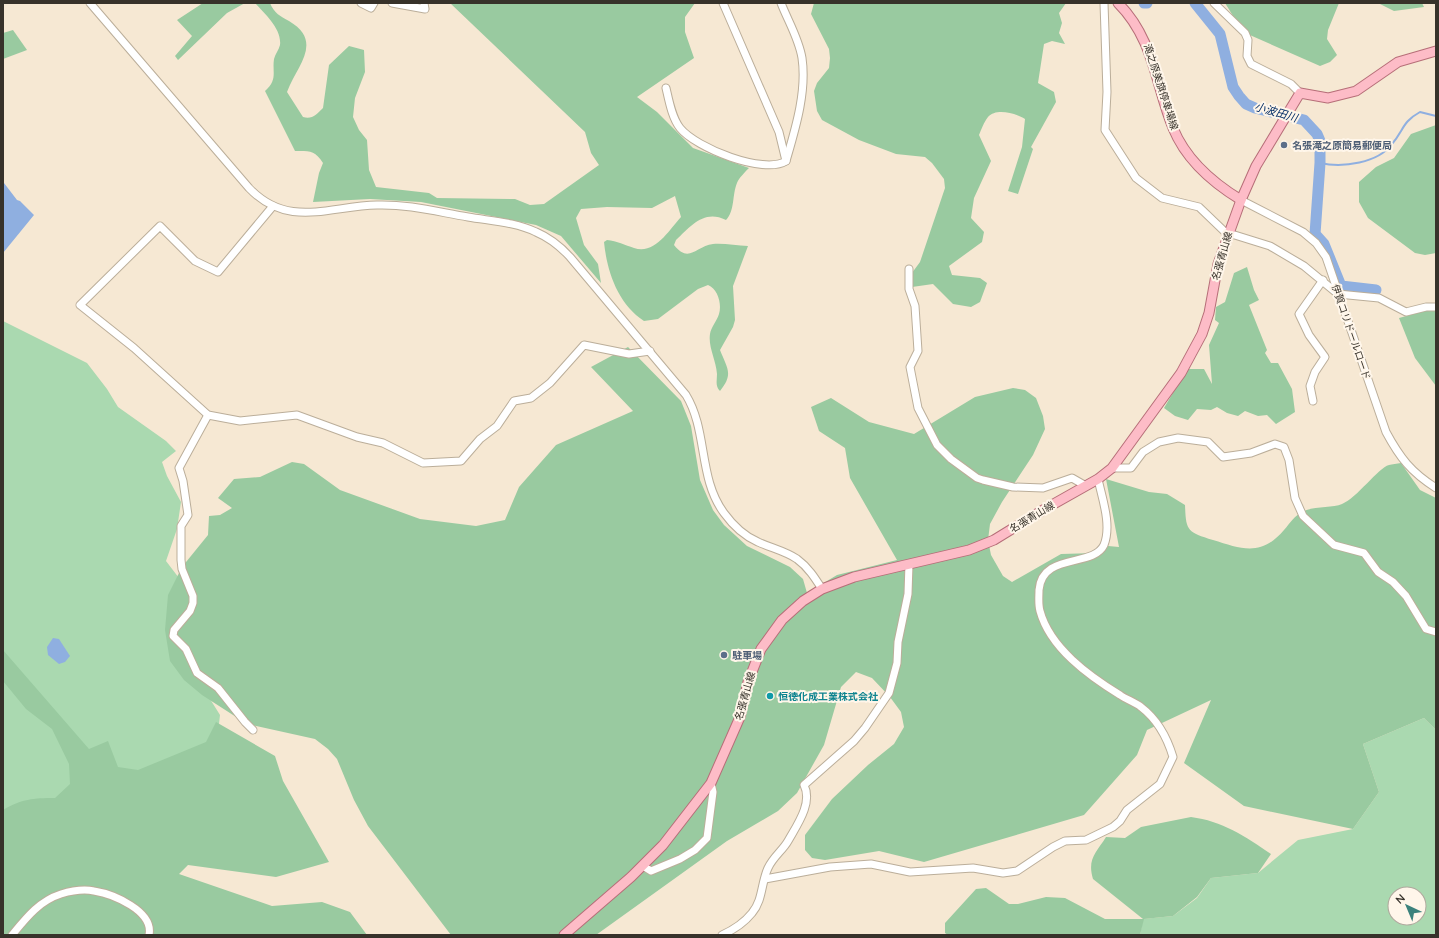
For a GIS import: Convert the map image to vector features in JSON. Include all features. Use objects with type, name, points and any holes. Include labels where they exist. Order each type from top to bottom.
[{"type":"main road","name":"滝之原美旗停車場線","points":[[1118,3],[1134,22],[1144,38],[1173,129],[1183,147],[1198,168],[1241,200]]},
{"type":"main road","points":[[1300,93],[1328,98],[1356,91],[1398,62],[1436,51]]},
{"type":"main road","name":"名張青山線","points":[[564,935],[643,866],[663,845],[710,783],[740,717],[748,682],[761,649],[782,620],[802,602],[822,590],[854,577],[969,550],[994,540],[1098,479],[1112,468],[1177,379],[1202,334],[1209,313],[1218,264],[1241,200],[1256,166],[1287,112],[1300,93]]},
{"type":"street","points":[[90,3],[248,188],[260,199],[273,206],[300,213],[360,206],[406,207],[510,224],[532,230],[548,238],[564,251],[681,388],[694,409],[700,428],[709,484],[722,510],[738,528],[749,537],[797,559],[814,576],[822,590]]},
{"type":"street","points":[[361,3],[371,8],[374,3]]},
{"type":"street","points":[[392,3],[424,9],[424,3]]},
{"type":"street","points":[[723,3],[779,132],[786,161]]},
{"type":"street","points":[[666,88],[670,106],[679,127],[687,136],[718,154],[741,161],[779,166],[786,161],[793,137],[802,93],[803,69],[798,45],[781,3]]},
{"type":"street","points":[[1104,3],[1106,72],[1105,133],[1136,178],[1166,200],[1199,207],[1225,232],[1242,239],[1270,246],[1304,266],[1323,280],[1338,294],[1379,298],[1406,312],[1426,307],[1436,307]]},
{"type":"street","points":[[1214,3],[1245,33],[1248,40],[1246,46],[1247,56],[1251,64],[1291,84],[1300,93]]},
{"type":"street","name":"伊賀コリドールロード","points":[[1241,200],[1303,232],[1316,243],[1326,258],[1386,432],[1395,449],[1413,472],[1436,488]]},
{"type":"street","points":[[273,206],[218,272],[195,261],[160,226],[80,304],[134,348],[208,415],[240,421],[297,415],[357,437],[383,443],[423,463],[461,462],[480,439],[497,426],[514,401],[531,398],[550,383],[584,345],[629,354],[650,351]]},
{"type":"street","points":[[909,269],[909,289],[915,306],[918,351],[910,367],[918,408],[937,445],[951,459],[977,478],[983,480],[1013,487],[1038,488],[1050,487],[1075,478],[1086,486]]},
{"type":"street","points":[[1313,401],[1310,386],[1315,372],[1325,357],[1309,335],[1299,314],[1323,280]]},
{"type":"street","points":[[208,415],[179,468],[188,515],[181,526],[181,566],[193,600],[192,607],[174,630],[174,636],[186,649],[197,673],[218,688],[253,730]]},
{"type":"street","points":[[1112,468],[1131,468],[1143,452],[1159,442],[1178,438],[1208,442],[1223,457],[1250,453],[1275,444],[1284,447],[1289,460],[1295,498],[1303,516],[1334,545],[1364,553],[1378,572],[1393,582],[1406,596],[1426,629],[1436,632]]},
{"type":"street","points":[[765,879],[830,867],[871,864],[910,872],[973,868],[1003,873],[1017,871],[1053,846],[1065,841],[1086,840],[1113,827],[1131,806],[1160,784],[1173,757],[1164,734],[1140,706],[1098,681],[1080,666],[1056,640],[1045,624],[1038,603],[1039,586],[1042,576],[1047,571],[1056,566],[1093,554],[1100,550],[1104,545],[1106,515],[1098,479]]},
{"type":"street","points":[[722,935],[741,924],[752,913],[759,901],[769,866],[789,840],[807,804],[808,791],[804,785],[854,741],[865,728],[889,693],[897,663],[898,642],[908,594],[909,564]]},
{"type":"street","points":[[643,866],[651,872],[680,859],[695,850],[707,838],[713,792],[710,783]]},
{"type":"street","points":[[12,935],[28,915],[45,901],[66,893],[90,891],[114,897],[141,913],[147,920],[149,935]]},
{"type":"green space","points":[[203,3],[245,3],[227,13],[178,60],[175,56],[192,36],[177,20]]},
{"type":"green space","points":[[255,3],[270,3],[275,12],[299,29],[305,37],[305,54],[287,92],[303,117],[312,117],[323,108],[329,65],[349,46],[364,50],[365,72],[355,98],[353,117],[359,130],[367,140],[369,170],[376,187],[429,193],[437,198],[515,199],[530,205],[544,204],[599,165],[591,153],[585,132],[450,3],[695,3],[685,17],[685,32],[694,58],[637,97],[657,112],[693,148],[749,168],[737,183],[731,212],[726,220],[718,217],[704,218],[687,229],[676,240],[674,245],[679,250],[688,254],[707,245],[713,244],[748,246],[733,286],[735,320],[733,327],[720,350],[727,366],[728,375],[727,380],[720,391],[717,385],[717,374],[710,339],[711,331],[720,310],[717,293],[708,285],[698,289],[658,319],[644,321],[627,306],[615,286],[608,265],[604,242],[607,240],[642,249],[649,248],[661,240],[681,217],[675,196],[652,208],[607,207],[581,209],[576,218],[584,245],[598,264],[601,283],[561,236],[536,225],[421,202],[370,199],[313,202],[319,173],[323,163],[314,153],[295,151],[265,91],[272,83],[274,76],[274,59],[280,45],[280,39],[272,22]]},
{"type":"green space","points":[[814,3],[1066,3],[1059,13],[1062,23],[1059,33],[1065,44],[1052,41],[1044,44],[1038,83],[1054,92],[1056,102],[1031,147],[1033,149],[1018,194],[1008,191],[1022,147],[1025,119],[1006,112],[991,114],[979,135],[991,161],[974,198],[971,218],[984,232],[982,242],[949,266],[952,275],[980,278],[987,283],[980,302],[971,307],[953,304],[933,284],[912,287],[909,277],[920,262],[945,188],[944,179],[932,163],[925,157],[896,154],[859,140],[822,120],[817,111],[814,91],[817,83],[829,68],[830,58],[829,49],[811,14]]},
{"type":"green space","points":[[1225,3],[1339,3],[1328,30],[1327,39],[1337,55],[1330,62],[1320,66],[1243,32]]},
{"type":"green space","points":[[1378,3],[1422,3],[1424,7],[1394,11]]},
{"type":"green space","points":[[13,30],[27,50],[3,59],[3,33]]},
{"type":"green space","points":[[1436,125],[1436,253],[1425,255],[1415,253],[1368,218],[1359,202],[1359,182],[1376,167],[1394,158],[1411,134]]},
{"type":"green space","points":[[1247,267],[1254,290],[1259,300],[1249,305],[1267,350],[1265,353],[1271,363],[1278,363],[1292,389],[1295,412],[1276,424],[1267,415],[1258,416],[1245,411],[1238,416],[1227,413],[1217,407],[1211,410],[1197,409],[1188,420],[1175,416],[1164,408],[1187,369],[1204,369],[1212,384],[1209,345],[1219,323],[1215,320],[1216,307],[1225,302],[1234,273]]},
{"type":"green space","points":[[1432,309],[1436,311],[1436,386],[1415,358],[1399,318]]},
{"type":"green space","points":[[3,321],[87,363],[107,389],[118,407],[166,441],[176,451],[162,462],[167,476],[181,502],[177,529],[166,561],[182,582],[205,691],[220,715],[218,733],[206,751],[3,827]]},
{"type":"green space","points":[[628,347],[681,401],[691,426],[700,480],[713,510],[724,525],[747,546],[790,567],[803,579],[807,593],[837,575],[897,560],[850,478],[845,448],[819,431],[811,407],[831,398],[869,422],[914,434],[975,397],[1013,388],[1025,390],[1036,398],[1043,416],[1045,429],[1033,455],[1002,502],[990,524],[988,540],[991,555],[1003,576],[1012,582],[1061,554],[1096,553],[1108,546],[1119,547],[1106,479],[1149,492],[1167,494],[1185,505],[1187,525],[1193,532],[1233,546],[1251,548],[1259,547],[1276,539],[1295,517],[1308,509],[1338,505],[1348,501],[1384,467],[1401,463],[1420,490],[1436,498],[1436,730],[1424,718],[1363,744],[1379,792],[1353,829],[1244,806],[1184,763],[1211,700],[1147,730],[1137,755],[1084,815],[924,862],[879,851],[825,860],[812,858],[805,850],[805,835],[832,799],[868,765],[894,744],[904,727],[901,712],[890,697],[872,678],[856,672],[841,687],[824,745],[797,793],[778,811],[727,841],[596,935],[451,935],[368,826],[354,800],[337,759],[328,749],[315,739],[247,724],[202,695],[184,680],[170,661],[165,630],[168,595],[182,567],[208,535],[209,516],[220,515],[232,508],[218,498],[234,479],[260,477],[292,462],[304,464],[340,490],[420,519],[476,526],[505,520],[519,487],[556,445],[633,411],[591,367]]},
{"type":"green space","points":[[3,650],[89,749],[108,741],[118,767],[138,770],[206,742],[216,722],[275,756],[283,781],[329,862],[276,877],[188,865],[179,874],[272,906],[322,902],[350,912],[367,935],[3,935],[3,810],[16,803],[28,800],[55,798],[70,784],[69,764],[52,729],[26,709],[3,681]]},
{"type":"green space","points":[[1424,718],[1436,730],[1436,935],[1140,935],[1143,919],[1173,916],[1197,898],[1211,878],[1258,873],[1298,840],[1353,829],[1379,792],[1363,744]]},
{"type":"green space","points":[[1191,817],[1213,822],[1233,830],[1271,854],[1258,873],[1211,878],[1197,897],[1173,916],[1144,919],[1140,935],[948,935],[945,933],[945,923],[976,889],[986,888],[1009,904],[1018,904],[1046,897],[1065,898],[1105,919],[1143,919],[1093,879],[1091,866],[1094,856],[1106,837],[1125,838],[1141,827]]},
{"type":"water","points":[[4,183],[17,200],[20,201],[34,215],[3,253]]},
{"type":"water","points":[[53,638],[59,639],[70,656],[65,662],[59,664],[48,655],[47,647]]},
{"type":"waterway","name":"小波田川","points":[[1195,3],[1220,34],[1233,87],[1246,104],[1255,108],[1304,120],[1317,134],[1320,141],[1320,163],[1315,234],[1324,244],[1341,286],[1376,290]]},
{"type":"waterway","points":[[1320,163],[1339,165],[1369,160],[1386,150],[1396,139],[1406,123],[1420,112],[1436,116]]},
{"type":"place","name":"名張滝之原簡易郵便局","points":[[1284,145]]},
{"type":"place","name":"駐車場","points":[[724,655]]},
{"type":"place","name":"恒徳化成工業株式会社","points":[[770,696]]}]
